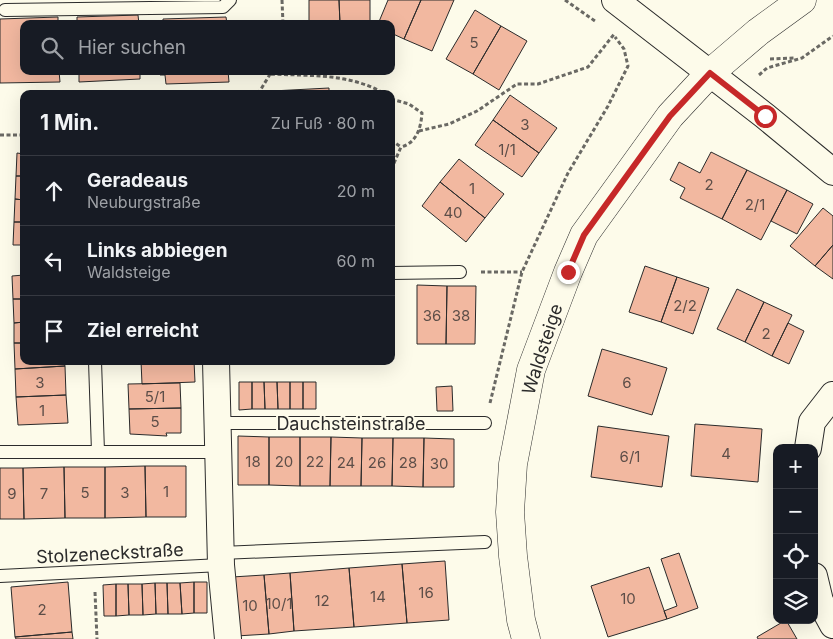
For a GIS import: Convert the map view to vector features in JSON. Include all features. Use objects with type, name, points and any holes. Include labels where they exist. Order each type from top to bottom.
[{"type":"street","name":"Waldsteige","points":[[526,639],[521,620],[510,512],[513,464],[531,370],[584,235],[670,116],[710,73],[758,32],[802,0]]},
{"type":"street","points":[[623,6],[833,172]]},
{"type":"street","points":[[216,365],[221,559],[228,639]]},
{"type":"street","points":[[809,444],[812,422],[833,395]]},
{"type":"street","points":[[815,579],[820,601],[833,625]]},
{"type":"lane","points":[[5,10],[223,7],[230,0]]},
{"type":"lane","points":[[395,273],[460,272]]},
{"type":"lane","points":[[96,365],[98,452]]},
{"type":"lane","name":"Dauchsteinstraße","points":[[217,422],[485,423]]},
{"type":"lane","points":[[0,452],[218,452]]},
{"type":"lane","points":[[221,559],[485,542]]},
{"type":"lane","name":"Stolzeneckstraße","points":[[0,576],[94,572],[221,559]]},
{"type":"path","points":[[282,0],[283,20]]},
{"type":"path","points":[[419,131],[449,124],[477,111],[517,84],[538,84],[588,67],[623,6]]},
{"type":"path","points":[[802,58],[833,36]]},
{"type":"path","points":[[261,90],[271,75]]},
{"type":"path","points":[[307,75],[342,77],[360,81],[377,90]]},
{"type":"path","points":[[395,100],[409,104],[422,113],[419,131],[410,143],[401,147],[395,161]]},
{"type":"path","points":[[0,135],[20,135]]},
{"type":"path","points":[[395,143],[401,147]]},
{"type":"path","points":[[460,272],[522,272]]},
{"type":"path","points":[[94,572],[98,639]]},
{"type":"building","points":[[309,0],[339,0],[340,20],[309,20]]},
{"type":"building","points":[[339,0],[370,0],[370,20],[340,20]]},
{"type":"building","points":[[388,0],[421,0],[404,39],[395,35],[395,20],[380,20]]},
{"type":"building","points":[[421,0],[454,0],[432,51],[404,39]]},
{"type":"building","points":[[475,10],[501,26],[473,74],[446,59]]},
{"type":"building","points":[[138,15],[139,20],[77,20],[77,17]]},
{"type":"building","points":[[58,17],[58,20],[20,20],[20,75],[59,75],[60,82],[0,83],[0,19]]},
{"type":"building","points":[[226,17],[226,20],[163,20]]},
{"type":"building","points":[[501,26],[527,41],[499,90],[473,74]]},
{"type":"building","points":[[79,75],[140,75],[140,79],[79,82]]},
{"type":"building","points":[[165,75],[228,75],[229,82],[166,84]]},
{"type":"building","points":[[329,88],[329,90],[291,90]]},
{"type":"building","points":[[510,95],[557,128],[539,153],[493,120]]},
{"type":"building","points":[[493,120],[539,153],[522,177],[475,145]]},
{"type":"building","points":[[711,152],[747,170],[722,219],[680,198],[685,188],[670,180],[679,162],[700,173]]},
{"type":"building","points":[[17,153],[20,153],[20,176],[16,176]]},
{"type":"building","points":[[459,159],[504,194],[485,218],[440,182]]},
{"type":"building","points":[[747,170],[787,190],[761,240],[722,219]]},
{"type":"building","points":[[16,176],[20,176],[20,200],[15,199]]},
{"type":"building","points":[[440,182],[485,218],[466,242],[422,206]]},
{"type":"building","points":[[787,190],[813,204],[797,234],[771,221]]},
{"type":"building","points":[[15,199],[20,200],[20,222],[14,222]]},
{"type":"building","points":[[823,208],[833,216],[833,245],[815,266],[790,246]]},
{"type":"building","points":[[14,222],[20,222],[20,245],[13,245]]},
{"type":"building","points":[[833,245],[833,279],[815,266]]},
{"type":"building","points":[[645,266],[677,277],[661,322],[629,312]]},
{"type":"building","points":[[20,275],[20,299],[13,299],[12,276]]},
{"type":"building","points":[[677,277],[709,288],[693,334],[661,322]]},
{"type":"building","points":[[417,285],[447,286],[446,344],[417,344]]},
{"type":"building","points":[[447,286],[476,286],[475,344],[446,344]]},
{"type":"building","points":[[737,289],[764,302],[745,342],[717,329]]},
{"type":"building","points":[[13,299],[20,299],[20,322],[14,323]]},
{"type":"building","points":[[764,302],[792,315],[772,356],[745,342]]},
{"type":"building","points":[[20,322],[20,343],[14,343],[14,323]]},
{"type":"building","points":[[788,323],[804,331],[789,364],[772,356]]},
{"type":"building","points":[[14,343],[20,343],[20,365],[65,366],[15,369]]},
{"type":"building","points":[[602,349],[667,368],[652,415],[588,396]]},
{"type":"building","points":[[141,365],[194,365],[195,382],[142,384]]},
{"type":"building","points":[[65,366],[66,395],[16,397],[15,369]]},
{"type":"building","points":[[239,382],[252,382],[252,409],[239,410]]},
{"type":"building","points":[[252,382],[264,382],[265,409],[252,409]]},
{"type":"building","points":[[264,382],[277,382],[278,409],[265,409]]},
{"type":"building","points":[[277,382],[290,382],[290,409],[278,409]]},
{"type":"building","points":[[290,382],[303,382],[303,409],[290,409]]},
{"type":"building","points":[[303,382],[316,382],[316,409],[303,409]]},
{"type":"building","points":[[180,383],[181,408],[129,409],[128,384]]},
{"type":"building","points":[[452,386],[453,411],[437,411],[436,387]]},
{"type":"building","points":[[66,395],[68,423],[18,425],[16,397]]},
{"type":"building","points":[[181,408],[181,433],[166,433],[167,436],[130,434],[129,409]]},
{"type":"building","points":[[695,424],[762,429],[758,482],[691,476]]},
{"type":"building","points":[[598,426],[669,436],[662,487],[591,477]]},
{"type":"building","points":[[238,436],[269,437],[269,485],[238,485]]},
{"type":"building","points":[[269,437],[300,437],[300,486],[269,485]]},
{"type":"building","points":[[300,437],[331,437],[330,486],[300,486]]},
{"type":"building","points":[[331,437],[362,438],[361,486],[330,486]]},
{"type":"building","points":[[362,438],[393,438],[392,486],[361,486]]},
{"type":"building","points":[[393,438],[424,438],[423,487],[392,486]]},
{"type":"building","points":[[424,438],[454,439],[454,487],[423,487]]},
{"type":"building","points":[[145,466],[186,466],[186,517],[146,517]]},
{"type":"building","points":[[145,466],[146,517],[105,518],[105,467]]},
{"type":"building","points":[[64,467],[105,467],[105,518],[65,518]]},
{"type":"building","points":[[64,467],[65,518],[24,519],[23,468]]},
{"type":"building","points":[[0,468],[23,468],[24,519],[0,519]]},
{"type":"building","points":[[679,553],[698,608],[667,619],[664,611],[677,606],[661,559]]},
{"type":"building","points":[[445,561],[449,620],[407,623],[402,564]]},
{"type":"building","points":[[402,564],[407,623],[354,627],[349,568]]},
{"type":"building","points":[[649,567],[667,619],[608,637],[591,586]]},
{"type":"building","points":[[349,568],[354,627],[294,631],[290,573]]},
{"type":"building","points":[[290,573],[294,631],[269,634],[264,575]]},
{"type":"building","points":[[264,575],[269,634],[236,636],[232,577]]},
{"type":"building","points":[[68,582],[72,632],[15,637],[11,587]]},
{"type":"building","points":[[194,582],[207,582],[207,613],[194,613]]},
{"type":"building","points":[[194,582],[194,613],[182,614],[180,583]]},
{"type":"building","points":[[155,583],[167,583],[168,614],[156,614]]},
{"type":"building","points":[[155,583],[156,614],[143,615],[142,584]]},
{"type":"building","points":[[167,583],[180,583],[182,614],[168,614]]},
{"type":"building","points":[[116,584],[116,616],[104,616],[103,585]]},
{"type":"building","points":[[116,584],[128,584],[129,615],[116,616]]},
{"type":"building","points":[[128,584],[142,584],[143,615],[129,615]]},
{"type":"building","points":[[779,624],[788,624],[797,639],[758,639],[757,637]]},
{"type":"building","points":[[72,632],[73,639],[16,639],[15,637]]},
{"type":"route","points":[[568,272],[584,235],[670,116],[710,73],[765,116]]}]
